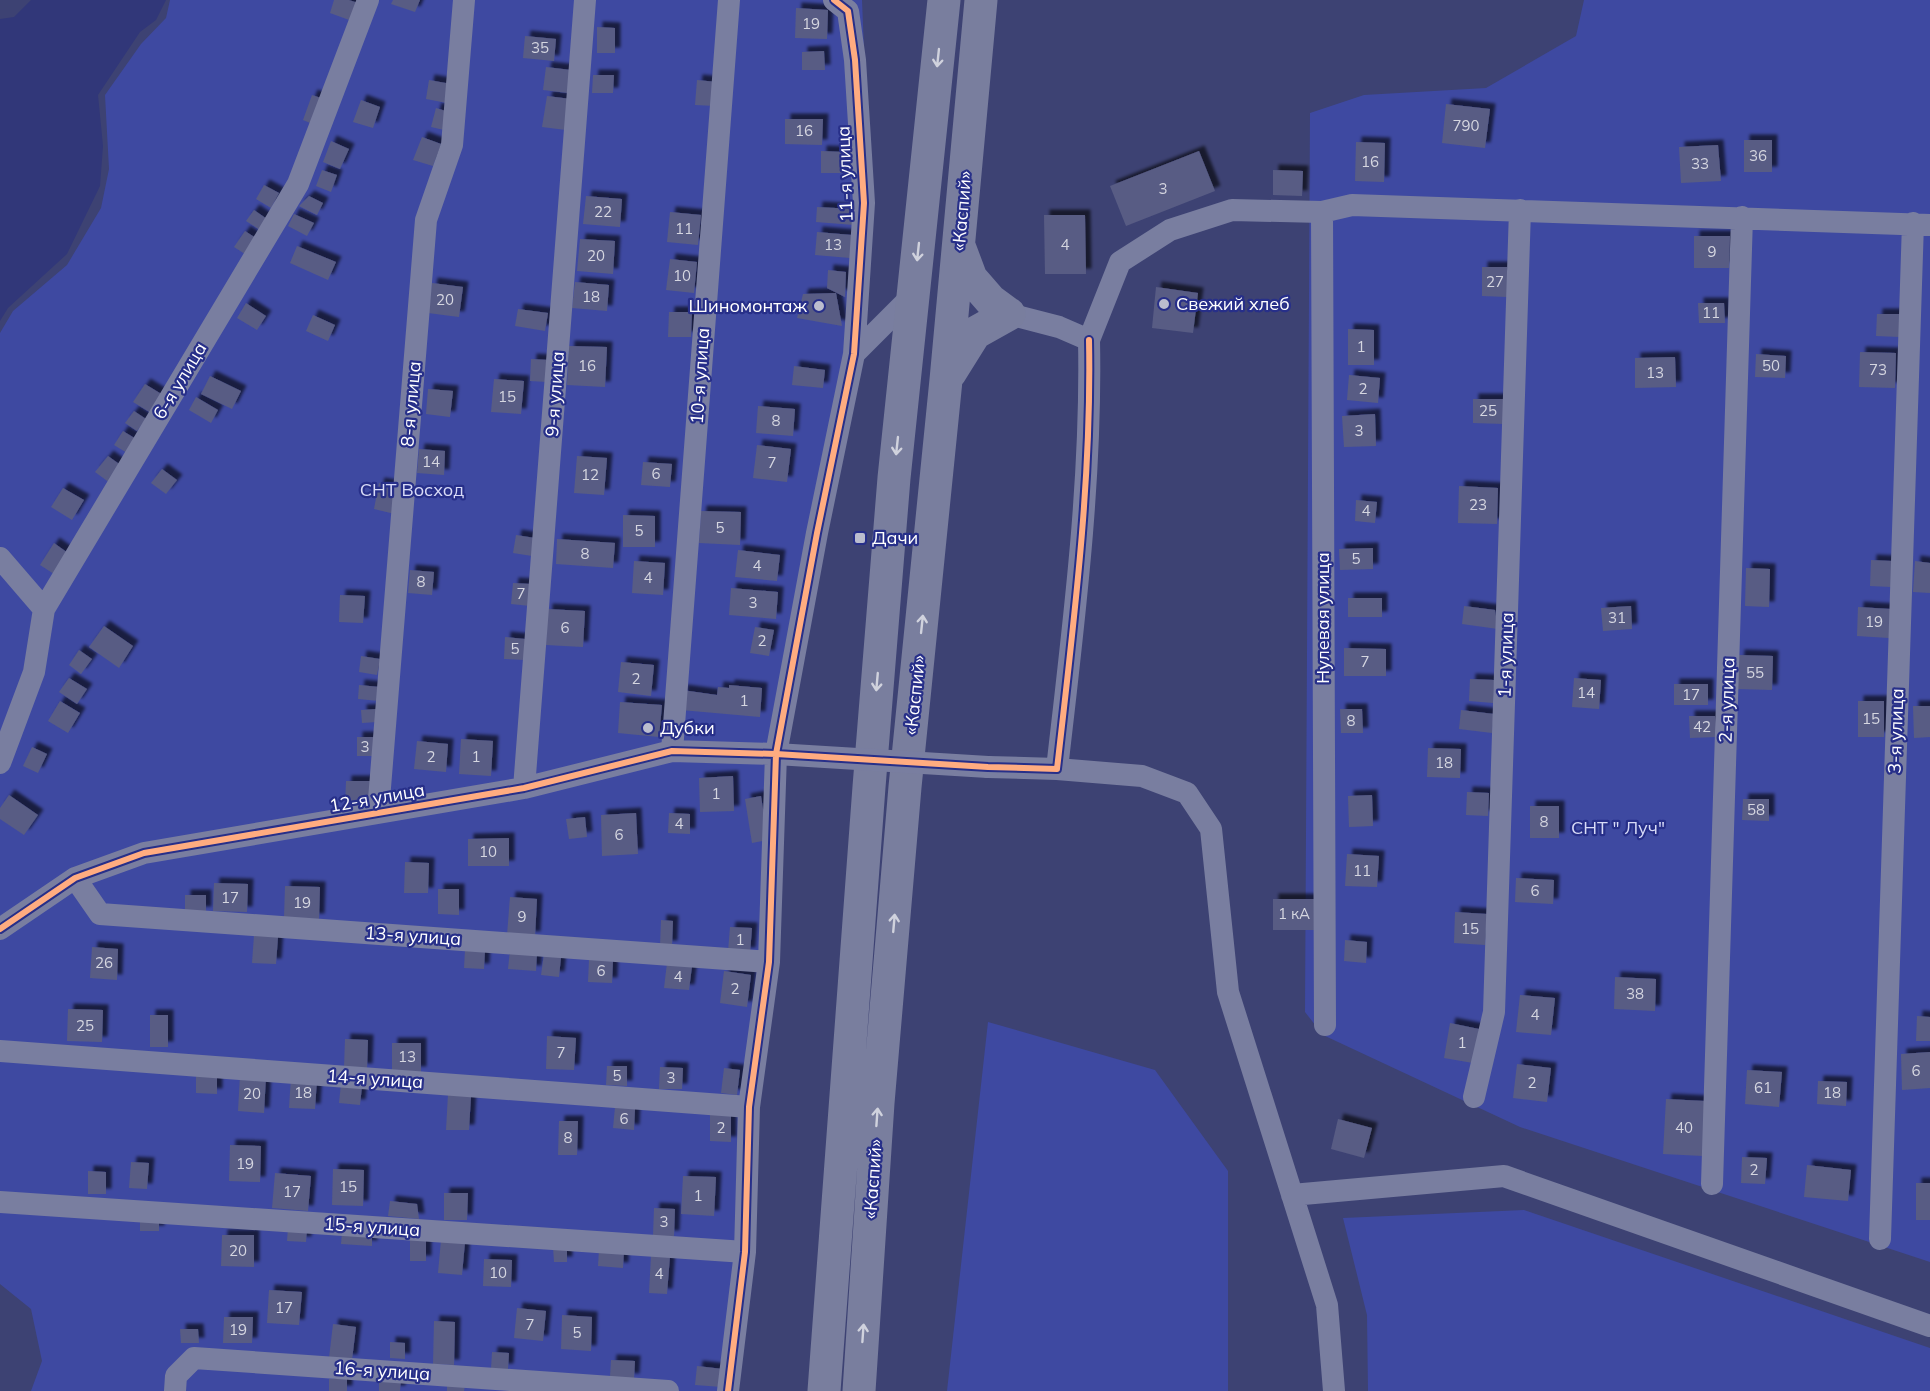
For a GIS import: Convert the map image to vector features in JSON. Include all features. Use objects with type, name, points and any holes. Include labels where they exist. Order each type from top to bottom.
[{"type":"highway","name":"«Каспий»","points":[[824,1391],[894,478],[944,0]]},
{"type":"highway","name":"«Каспий»","points":[[859,1391],[878,1103],[902,822],[981,0]]},
{"type":"highway","points":[[946,380],[975,333],[1009,314],[991,301],[971,278],[958,245]]},
{"type":"street","name":"6-я улица","points":[[0,763],[34,672],[44,609],[298,184],[368,0]]},
{"type":"street","name":"8-я улица","points":[[378,812],[426,220],[452,145],[464,0]]},
{"type":"street","name":"9-я улица","points":[[524,788],[585,0]]},
{"type":"street","name":"10-я улица","points":[[672,751],[729,0]]},
{"type":"street","name":"11-я улица","points":[[728,1391],[745,1252],[749,1107],[769,962],[776,754],[817,533],[854,354],[864,203],[855,60],[848,11],[834,0]]},
{"type":"street","points":[[1057,769],[1084,499],[1090,404],[1089,340],[1120,262],[1170,230],[1232,210],[1322,212],[1352,205],[1921,224]]},
{"type":"street","name":"1-я улица","points":[[1474,1097],[1494,1012],[1520,210]]},
{"type":"street","name":"Нулевая улица","points":[[1322,212],[1325,1025]]},
{"type":"street","name":"2-я улица","points":[[1712,1184],[1742,217]]},
{"type":"street","name":"3-я улица","points":[[1880,1239],[1921,224]]},
{"type":"street","points":[[854,354],[914,294]]},
{"type":"street","points":[[1009,314],[1059,327],[1089,340]]},
{"type":"street","points":[[0,558],[44,609]]},
{"type":"street","name":"12-я улица","points":[[0,929],[75,878],[144,853],[524,788],[672,751],[776,754],[1057,769],[1142,776],[1187,793],[1211,829],[1228,992],[1327,1305],[1334,1391]]},
{"type":"street","name":"13-я улица","points":[[75,878],[100,914],[769,962]]},
{"type":"street","name":"14-я улица","points":[[0,1051],[749,1107]]},
{"type":"street","points":[[1292,1195],[1504,1176],[1930,1326]]},
{"type":"street","name":"15-я улица","points":[[0,1202],[745,1252]]},
{"type":"street","name":"16-я улица","points":[[176,1383],[194,1358],[668,1391]]},
{"type":"green space","name":"СНТ Восход","points":[[170,0],[862,0],[870,198],[783,731],[736,1391],[31,1391],[42,1361],[31,1309],[0,1284],[0,333],[13,311],[67,265],[101,208],[109,169],[105,95],[141,44],[166,18]]},
{"type":"green space","name":"СНТ \" Луч\"","points":[[1584,0],[1930,0],[1930,1262],[1520,1127],[1323,1035],[1305,1012],[1310,113],[1364,95],[1486,88],[1576,36]]},
{"type":"green space","points":[[988,1022],[1155,1070],[1228,1171],[1228,1391],[947,1391]]},
{"type":"green space","points":[[1524,1210],[1930,1348],[1930,1391],[1368,1391],[1367,1315],[1343,1218]]},
{"type":"shaded area","points":[[31,0],[166,0],[156,20],[140,32],[98,95],[103,146],[100,186],[67,254],[8,308],[0,321],[0,19],[14,17]]},
{"type":"building","points":[[334,0],[349,0],[358,3],[352,21],[330,13]]},
{"type":"building","points":[[393,0],[420,0],[415,12],[391,4]]},
{"type":"building","points":[[796,8],[828,10],[827,39],[795,38]]},
{"type":"building","points":[[597,27],[615,28],[615,53],[597,53]]},
{"type":"building","points":[[525,36],[556,39],[554,61],[523,58]]},
{"type":"building","points":[[824,51],[825,70],[802,70],[802,52]]},
{"type":"building","points":[[546,67],[571,70],[568,93],[543,90]]},
{"type":"building","points":[[593,75],[614,75],[613,93],[592,93]]},
{"type":"building","points":[[429,80],[451,84],[447,103],[426,99]]},
{"type":"building","points":[[697,80],[717,82],[715,106],[695,105]]},
{"type":"building","points":[[312,95],[324,99],[315,125],[303,120]]},
{"type":"building","points":[[547,96],[571,99],[566,130],[542,127]]},
{"type":"building","points":[[361,100],[380,107],[373,128],[353,122]]},
{"type":"building","points":[[1446,104],[1490,109],[1485,148],[1442,143]]},
{"type":"building","points":[[436,108],[449,112],[444,130],[431,127]]},
{"type":"building","points":[[785,119],[823,119],[822,145],[785,144]]},
{"type":"building","points":[[422,137],[441,144],[433,166],[413,160]]},
{"type":"building","points":[[1744,140],[1772,140],[1772,172],[1744,172]]},
{"type":"building","points":[[331,141],[349,149],[340,169],[323,162]]},
{"type":"building","points":[[1356,142],[1385,143],[1384,182],[1355,181]]},
{"type":"building","points":[[1718,145],[1721,181],[1681,183],[1679,147]]},
{"type":"building","points":[[821,151],[846,152],[846,173],[821,173]]},
{"type":"building","points":[[1199,151],[1215,191],[1126,226],[1110,186]]},
{"type":"building","points":[[322,170],[337,175],[331,192],[316,186]]},
{"type":"building","points":[[1273,170],[1303,171],[1302,196],[1273,195]]},
{"type":"building","points":[[264,185],[279,193],[271,208],[256,199]]},
{"type":"building","points":[[309,196],[323,203],[317,215],[299,206]]},
{"type":"building","points":[[586,196],[622,199],[620,227],[583,224]]},
{"type":"building","points":[[817,207],[855,209],[854,225],[816,222]]},
{"type":"building","points":[[254,210],[267,219],[260,230],[246,221]]},
{"type":"building","points":[[670,212],[701,215],[698,245],[667,242]]},
{"type":"building","points":[[294,214],[314,223],[307,236],[288,226]]},
{"type":"building","points":[[1044,215],[1085,215],[1086,274],[1045,274]]},
{"type":"building","points":[[245,231],[259,240],[248,256],[234,247]]},
{"type":"building","points":[[817,232],[852,235],[850,258],[815,255]]},
{"type":"building","points":[[1694,236],[1730,236],[1729,268],[1694,268]]},
{"type":"building","points":[[580,239],[615,241],[613,274],[577,271]]},
{"type":"building","points":[[297,246],[336,262],[328,280],[290,263]]},
{"type":"building","points":[[670,259],[697,262],[694,293],[666,290]]},
{"type":"building","points":[[1482,267],[1507,267],[1507,297],[1482,296]]},
{"type":"building","points":[[828,270],[846,272],[845,297],[827,288]]},
{"type":"building","points":[[575,282],[609,285],[607,311],[572,308]]},
{"type":"building","points":[[432,283],[463,287],[459,317],[428,313]]},
{"type":"building","points":[[1156,287],[1198,293],[1193,333],[1152,328]]},
{"type":"building","name":"Шиномонтаж","points":[[836,293],[842,326],[797,318],[803,294]]},
{"type":"building","points":[[246,303],[266,316],[257,330],[237,318]]},
{"type":"building","points":[[1698,303],[1724,303],[1725,323],[1699,323]]},
{"type":"building","points":[[518,309],[548,313],[545,331],[515,326]]},
{"type":"building","points":[[669,312],[692,312],[691,337],[668,337]]},
{"type":"building","points":[[1877,314],[1900,314],[1900,337],[1876,336]]},
{"type":"building","points":[[313,315],[335,325],[328,341],[306,331]]},
{"type":"building","points":[[1348,329],[1374,330],[1374,365],[1348,365]]},
{"type":"building","points":[[569,346],[607,347],[605,387],[567,385]]},
{"type":"building","points":[[1860,352],[1896,353],[1895,388],[1859,387]]},
{"type":"building","points":[[1756,354],[1786,356],[1785,378],[1755,377]]},
{"type":"building","points":[[1675,357],[1676,387],[1635,388],[1635,358]]},
{"type":"building","points":[[531,359],[549,360],[547,382],[530,381]]},
{"type":"building","points":[[794,366],[825,370],[823,388],[792,385]]},
{"type":"building","points":[[1349,375],[1380,378],[1378,403],[1347,400]]},
{"type":"building","points":[[210,376],[241,391],[232,409],[201,394]]},
{"type":"building","points":[[494,379],[524,381],[521,414],[491,412]]},
{"type":"building","points":[[145,384],[163,395],[151,413],[133,402]]},
{"type":"building","points":[[428,389],[453,391],[450,417],[426,414]]},
{"type":"building","points":[[196,397],[218,410],[211,423],[189,410]]},
{"type":"building","points":[[1473,399],[1504,399],[1504,424],[1473,423]]},
{"type":"building","points":[[758,406],[795,409],[793,436],[756,433]]},
{"type":"building","points":[[134,411],[146,419],[137,431],[125,423]]},
{"type":"building","points":[[1375,414],[1376,446],[1344,447],[1342,416]]},
{"type":"building","points":[[123,431],[136,439],[127,453],[114,445]]},
{"type":"building","points":[[757,445],[791,449],[787,482],[753,478]]},
{"type":"building","points":[[419,449],[445,451],[444,475],[417,473]]},
{"type":"building","points":[[108,456],[122,466],[110,483],[95,472]]},
{"type":"building","points":[[577,456],[607,458],[604,495],[574,493]]},
{"type":"building","points":[[643,462],[672,464],[670,487],[641,485]]},
{"type":"building","points":[[162,469],[177,480],[166,494],[151,483]]},
{"type":"building","points":[[379,483],[402,487],[399,515],[374,509]]},
{"type":"building","points":[[1459,486],[1498,488],[1497,524],[1458,523]]},
{"type":"building","points":[[63,488],[84,500],[72,520],[51,507]]},
{"type":"building","points":[[1356,500],[1377,502],[1375,523],[1355,521]]},
{"type":"building","points":[[701,511],[741,512],[740,545],[699,543]]},
{"type":"building","points":[[623,515],[655,516],[655,547],[623,547]]},
{"type":"building","points":[[516,535],[535,538],[532,556],[513,553]]},
{"type":"building","points":[[557,539],[615,543],[613,568],[556,564]]},
{"type":"building","points":[[54,543],[68,553],[54,574],[40,565]]},
{"type":"building","points":[[1373,548],[1373,569],[1340,570],[1339,549]]},
{"type":"building","points":[[738,550],[780,555],[777,581],[735,577]]},
{"type":"building","points":[[1871,560],[1892,561],[1891,587],[1870,586]]},
{"type":"building","points":[[634,561],[665,563],[663,595],[632,593]]},
{"type":"building","points":[[1915,561],[1930,563],[1930,593],[1913,592]]},
{"type":"building","points":[[1746,568],[1770,569],[1769,607],[1745,606]]},
{"type":"building","points":[[410,570],[434,572],[432,595],[408,593]]},
{"type":"building","points":[[513,583],[531,584],[530,606],[511,604]]},
{"type":"building","points":[[731,588],[778,592],[776,619],[729,615]]},
{"type":"building","points":[[340,595],[365,596],[363,623],[339,622]]},
{"type":"building","points":[[1348,598],[1382,598],[1382,617],[1348,617]]},
{"type":"building","points":[[1464,606],[1495,610],[1498,629],[1462,624]]},
{"type":"building","points":[[1631,606],[1632,629],[1603,631],[1601,608]]},
{"type":"building","points":[[1858,607],[1891,609],[1889,638],[1857,636]]},
{"type":"building","points":[[547,609],[585,611],[583,647],[546,645]]},
{"type":"building","points":[[104,626],[133,646],[119,668],[89,647]]},
{"type":"building","points":[[755,627],[774,630],[769,656],[750,653]]},
{"type":"building","points":[[505,637],[525,639],[524,660],[504,659]]},
{"type":"building","points":[[1344,648],[1386,649],[1386,676],[1344,676]]},
{"type":"building","points":[[79,650],[92,659],[81,674],[69,665]]},
{"type":"building","points":[[1739,655],[1773,656],[1772,690],[1737,689]]},
{"type":"building","points":[[361,656],[380,659],[377,675],[359,672]]},
{"type":"building","points":[[621,662],[654,665],[651,696],[618,692]]},
{"type":"building","points":[[69,678],[87,689],[77,704],[59,692]]},
{"type":"building","points":[[1574,678],[1601,680],[1599,709],[1572,707]]},
{"type":"building","points":[[1470,679],[1494,680],[1493,703],[1469,701]]},
{"type":"building","points":[[1674,684],[1708,684],[1708,705],[1674,705]]},
{"type":"building","points":[[359,685],[380,687],[379,701],[358,699]]},
{"type":"building","points":[[729,685],[762,688],[760,717],[681,710],[682,690],[717,695],[718,687],[729,688]]},
{"type":"building","points":[[60,701],[80,713],[68,733],[48,721]]},
{"type":"building","points":[[1858,701],[1884,701],[1884,737],[1858,737]]},
{"type":"building","points":[[620,702],[662,705],[659,737],[618,733]]},
{"type":"building","points":[[1913,706],[1930,706],[1930,737],[1914,738]]},
{"type":"building","points":[[377,709],[377,722],[362,723],[361,710]]},
{"type":"building","points":[[1340,709],[1362,709],[1363,733],[1341,733]]},
{"type":"building","points":[[1461,710],[1494,714],[1492,733],[1459,729]]},
{"type":"building","points":[[1689,716],[1715,716],[1716,737],[1690,738]]},
{"type":"building","points":[[357,737],[374,737],[373,756],[357,756]]},
{"type":"building","points":[[461,739],[493,741],[491,776],[459,774]]},
{"type":"building","points":[[417,741],[448,744],[446,772],[414,769]]},
{"type":"building","points":[[32,747],[47,754],[38,773],[23,766]]},
{"type":"building","points":[[1428,748],[1461,749],[1460,778],[1427,777]]},
{"type":"building","points":[[733,776],[734,811],[700,812],[699,778]]},
{"type":"building","points":[[346,781],[371,781],[370,808],[345,807]]},
{"type":"building","points":[[1467,792],[1489,793],[1488,816],[1466,815]]},
{"type":"building","points":[[9,795],[38,815],[24,835],[0,819],[0,808]]},
{"type":"building","points":[[1372,795],[1373,826],[1349,827],[1348,796]]},
{"type":"building","points":[[761,796],[768,840],[752,843],[745,799]]},
{"type":"building","points":[[1743,799],[1769,799],[1769,821],[1742,820]]},
{"type":"building","points":[[1530,806],[1559,806],[1559,838],[1530,838]]},
{"type":"building","points":[[636,813],[638,854],[602,856],[601,815]]},
{"type":"building","points":[[669,813],[690,814],[690,834],[668,833]]},
{"type":"building","points":[[585,817],[587,837],[569,839],[566,819]]},
{"type":"building","points":[[509,838],[509,866],[468,866],[468,839]]},
{"type":"building","points":[[1347,854],[1379,856],[1377,887],[1345,886]]},
{"type":"building","points":[[405,862],[429,863],[428,893],[404,893]]},
{"type":"building","points":[[1516,878],[1554,880],[1553,904],[1515,902]]},
{"type":"building","points":[[214,883],[248,884],[247,912],[213,911]]},
{"type":"building","points":[[285,886],[320,887],[319,919],[284,918]]},
{"type":"building","points":[[438,889],[459,889],[459,915],[438,914]]},
{"type":"building","points":[[185,895],[206,895],[206,912],[185,912]]},
{"type":"building","points":[[510,897],[537,899],[535,937],[507,935]]},
{"type":"building","points":[[1273,899],[1315,899],[1315,930],[1273,930]]},
{"type":"building","points":[[1455,912],[1487,914],[1485,945],[1454,943]]},
{"type":"building","points":[[661,920],[673,921],[672,946],[660,946]]},
{"type":"building","points":[[730,927],[752,928],[750,953],[728,952]]},
{"type":"building","points":[[254,935],[278,937],[276,964],[252,963]]},
{"type":"building","points":[[1345,940],[1367,942],[1366,963],[1344,961]]},
{"type":"building","points":[[92,947],[118,949],[117,980],[90,978]]},
{"type":"building","points":[[465,950],[485,950],[484,969],[464,968]]},
{"type":"building","points":[[510,950],[537,952],[536,971],[508,969]]},
{"type":"building","points":[[544,954],[561,957],[559,977],[541,975]]},
{"type":"building","points":[[589,960],[613,960],[612,983],[588,982]]},
{"type":"building","points":[[667,963],[692,966],[689,990],[664,988]]},
{"type":"building","points":[[724,971],[751,975],[747,1007],[720,1003]]},
{"type":"building","points":[[1615,977],[1656,979],[1655,1011],[1614,1009]]},
{"type":"building","points":[[1520,995],[1555,998],[1551,1035],[1516,1032]]},
{"type":"building","points":[[68,1009],[103,1010],[102,1042],[67,1041]]},
{"type":"building","points":[[150,1015],[168,1015],[168,1047],[150,1047]]},
{"type":"building","points":[[1917,1016],[1930,1017],[1930,1041],[1916,1041]]},
{"type":"building","points":[[1450,1023],[1479,1029],[1473,1063],[1444,1058]]},
{"type":"building","points":[[547,1036],[576,1038],[574,1070],[546,1069]]},
{"type":"building","points":[[345,1039],[368,1040],[367,1069],[344,1068]]},
{"type":"building","points":[[392,1043],[421,1043],[421,1072],[392,1071]]},
{"type":"building","points":[[1930,1052],[1930,1088],[1902,1090],[1901,1054]]},
{"type":"building","points":[[1517,1064],[1551,1068],[1547,1102],[1513,1098]]},
{"type":"building","points":[[607,1066],[627,1066],[627,1086],[606,1085]]},
{"type":"building","points":[[660,1067],[683,1068],[682,1089],[659,1089]]},
{"type":"building","points":[[724,1068],[740,1070],[737,1095],[721,1093]]},
{"type":"building","points":[[1747,1070],[1782,1072],[1779,1107],[1745,1104]]},
{"type":"building","points":[[196,1075],[217,1075],[217,1094],[196,1093]]},
{"type":"building","points":[[240,1075],[266,1076],[264,1113],[238,1111]]},
{"type":"building","points":[[291,1077],[317,1079],[315,1109],[289,1108]]},
{"type":"building","points":[[1818,1081],[1847,1082],[1846,1106],[1817,1104]]},
{"type":"building","points":[[341,1084],[362,1086],[360,1105],[339,1103]]},
{"type":"building","points":[[448,1094],[471,1096],[469,1130],[446,1130]]},
{"type":"building","points":[[1666,1099],[1705,1101],[1703,1156],[1663,1154]]},
{"type":"building","points":[[615,1107],[635,1109],[634,1130],[613,1128]]},
{"type":"building","points":[[710,1115],[731,1115],[731,1142],[710,1141]]},
{"type":"building","points":[[1338,1119],[1372,1128],[1364,1158],[1331,1149]]},
{"type":"building","points":[[559,1121],[578,1121],[577,1155],[558,1155]]},
{"type":"building","points":[[230,1145],[261,1146],[260,1182],[229,1181]]},
{"type":"building","points":[[1742,1157],[1767,1158],[1765,1184],[1741,1183]]},
{"type":"building","points":[[131,1162],[149,1163],[147,1189],[129,1188]]},
{"type":"building","points":[[1807,1165],[1851,1170],[1848,1201],[1804,1197]]},
{"type":"building","points":[[333,1169],[364,1170],[363,1206],[332,1205]]},
{"type":"building","points":[[88,1171],[106,1172],[106,1194],[88,1194]]},
{"type":"building","points":[[275,1173],[311,1176],[308,1211],[272,1208]]},
{"type":"building","points":[[683,1176],[716,1177],[714,1216],[681,1214]]},
{"type":"building","points":[[1916,1183],[1930,1183],[1930,1220],[1916,1220]]},
{"type":"building","points":[[444,1193],[468,1193],[467,1220],[444,1220]]},
{"type":"building","points":[[390,1201],[417,1204],[419,1219],[388,1216]]},
{"type":"building","points":[[654,1208],[675,1209],[674,1236],[653,1236]]},
{"type":"building","points":[[140,1218],[159,1218],[159,1231],[140,1231]]},
{"type":"building","points":[[288,1228],[307,1228],[306,1242],[287,1241]]},
{"type":"building","points":[[342,1232],[372,1234],[372,1246],[341,1244]]},
{"type":"building","points":[[222,1235],[254,1235],[254,1267],[221,1266]]},
{"type":"building","points":[[410,1236],[426,1236],[426,1261],[410,1261]]},
{"type":"building","points":[[441,1240],[465,1242],[462,1275],[438,1273]]},
{"type":"building","points":[[553,1247],[567,1247],[567,1262],[554,1262]]},
{"type":"building","points":[[599,1249],[624,1250],[623,1268],[598,1266]]},
{"type":"building","points":[[651,1255],[670,1256],[667,1294],[649,1293]]},
{"type":"building","points":[[484,1259],[512,1260],[511,1287],[483,1286]]},
{"type":"building","points":[[269,1290],[302,1292],[299,1325],[267,1323]]},
{"type":"building","points":[[517,1308],[546,1311],[543,1341],[514,1338]]},
{"type":"building","points":[[562,1315],[592,1317],[591,1351],[561,1349]]},
{"type":"building","points":[[224,1317],[253,1317],[252,1343],[223,1343]]},
{"type":"building","points":[[434,1321],[455,1322],[454,1365],[433,1364]]},
{"type":"building","points":[[333,1324],[356,1327],[352,1360],[329,1358]]},
{"type":"building","points":[[180,1329],[198,1329],[199,1343],[181,1343]]},
{"type":"building","points":[[390,1342],[405,1343],[405,1359],[390,1358]]},
{"type":"building","points":[[492,1352],[509,1353],[508,1369],[491,1369]]},
{"type":"building","points":[[611,1360],[635,1361],[634,1379],[610,1377]]},
{"type":"building","points":[[697,1366],[723,1369],[722,1387],[695,1385]]},
{"type":"building","points":[[379,1378],[401,1379],[400,1391],[379,1391]]},
{"type":"building","points":[[329,1379],[347,1379],[347,1391],[329,1391]]},
{"type":"building","points":[[447,1383],[465,1385],[464,1391],[447,1391]]},
{"type":"cycle path","points":[[728,1391],[745,1252],[749,1107],[769,962],[776,754],[817,533],[854,354],[864,203],[855,60],[848,11],[834,0]]},
{"type":"cycle path","points":[[0,929],[75,878],[144,853],[524,788],[672,751],[776,754],[1057,769],[1075,609],[1084,501],[1088,447],[1089,340]]},
{"type":"place","name":"Свежий хлеб","points":[[1164,304]]},
{"type":"place","name":"Шиномонтаж","points":[[819,306]]},
{"type":"place","name":"Дачи","points":[[860,538]]},
{"type":"place","name":"Дубки","points":[[648,728]]}]
